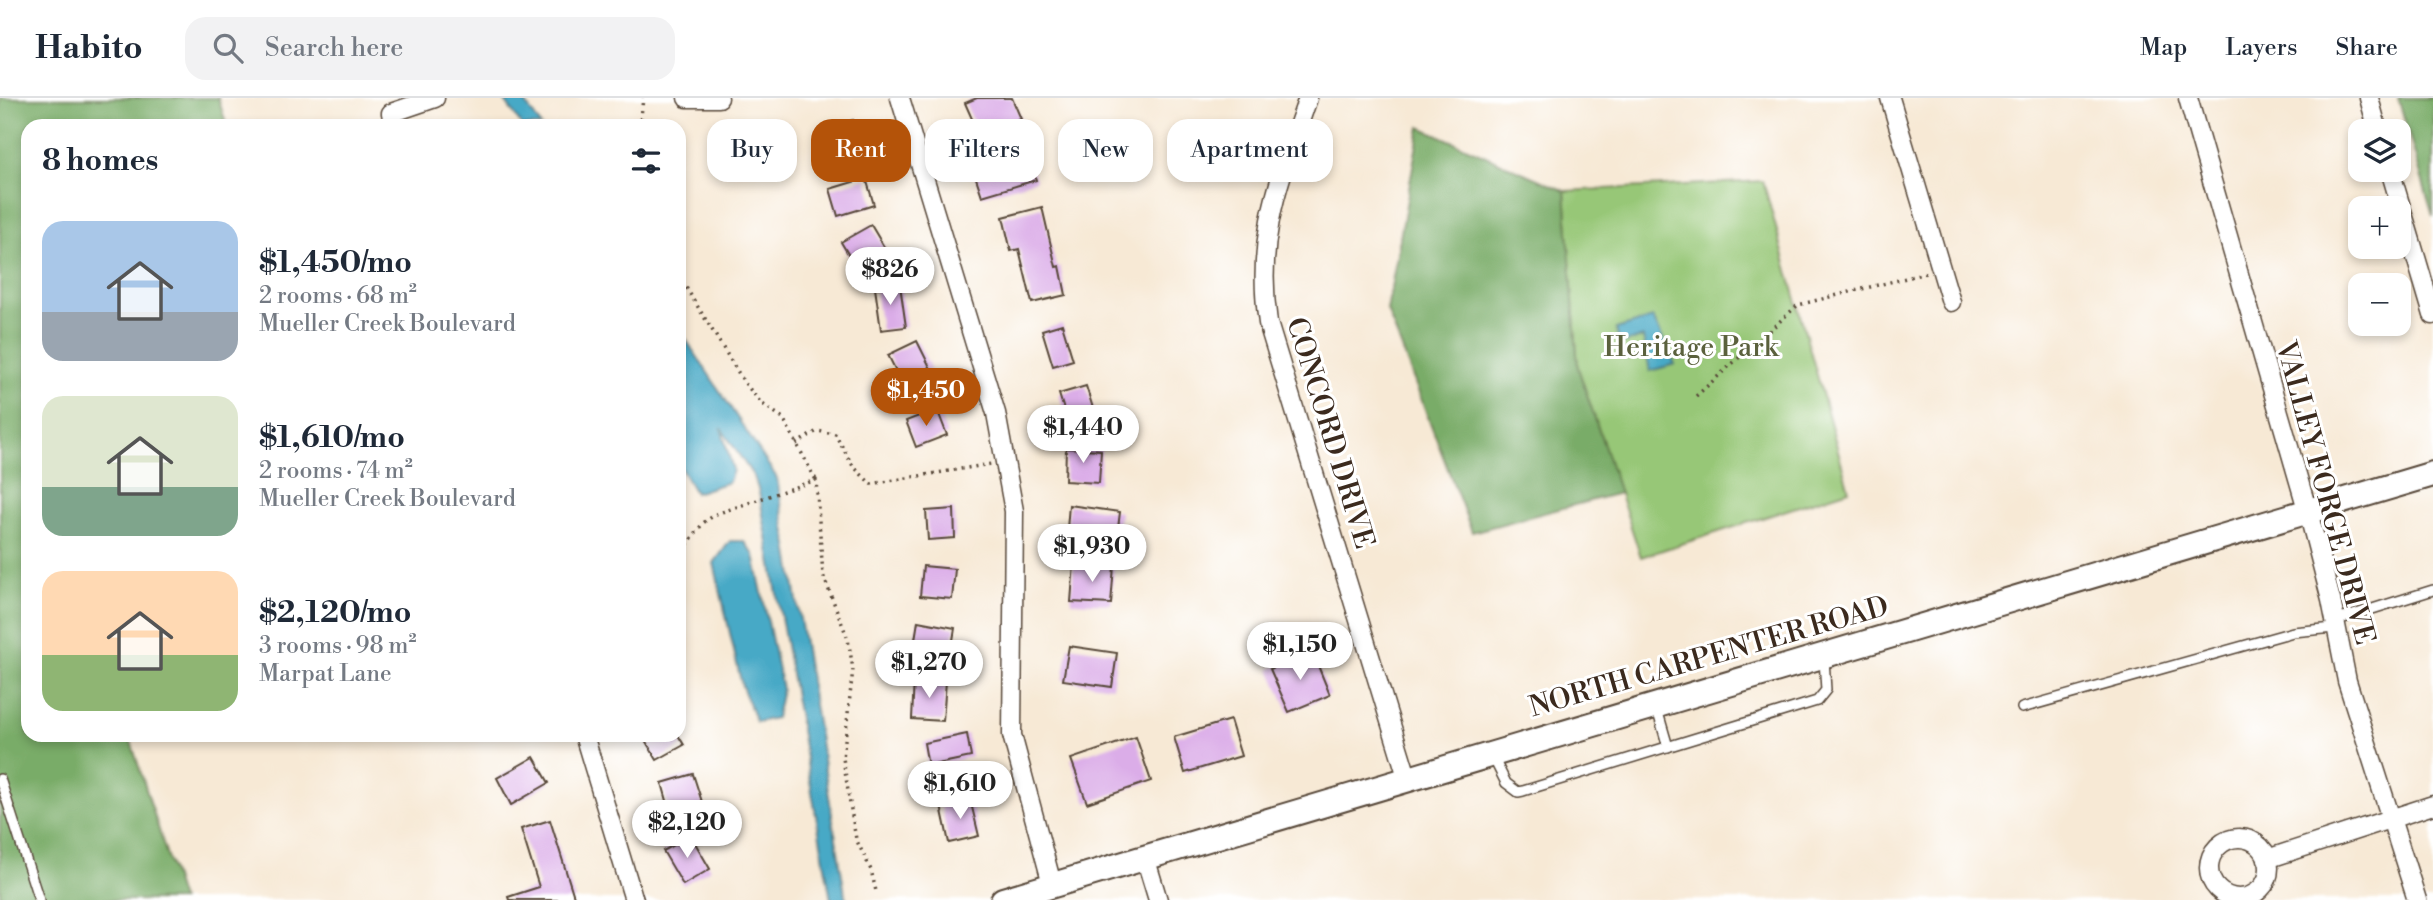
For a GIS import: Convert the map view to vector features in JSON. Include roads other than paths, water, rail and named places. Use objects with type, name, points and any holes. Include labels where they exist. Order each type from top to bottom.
[{"type":"street","points":[[395,119],[435,98]]},
{"type":"street","points":[[687,98],[719,98]]},
{"type":"street","points":[[900,98],[996,413],[1007,460],[1016,556],[1012,735],[1052,884]]},
{"type":"street","name":"CONCORD DRIVE","points":[[1308,98],[1272,202],[1266,231],[1263,290],[1268,323],[1408,780]]},
{"type":"street","points":[[1890,98],[1951,302]]},
{"type":"street","name":"VALLEY FORGE DRIVE","points":[[2188,98],[2307,511],[2331,600],[2347,681],[2417,900]]},
{"type":"street","points":[[2369,98],[2375,119]]},
{"type":"street","points":[[2394,182],[2433,315]]},
{"type":"street","name":"NORTH CARPENTER ROAD","points":[[1003,900],[2433,474]]},
{"type":"street","points":[[586,742],[634,900]]},
{"type":"street","points":[[2267,859],[2433,805]]},
{"type":"street","points":[[1145,857],[1158,900]]},
{"type":"lane","points":[[2022,708],[2293,632],[2334,624],[2433,590]]},
{"type":"lane","points":[[1490,753],[1506,783],[1518,792],[1817,701],[1826,690],[1824,654]]},
{"type":"lane","points":[[1656,704],[1668,747]]},
{"type":"lane","points":[[0,779],[39,900]]},
{"type":"water","points":[[503,98],[522,98],[536,119],[517,119]]},
{"type":"water","points":[[1653,318],[1675,364],[1650,371],[1643,337],[1620,344],[1616,329]]},
{"type":"water","points":[[686,340],[777,478],[846,900],[831,900],[759,492],[754,477],[721,428],[733,470],[729,482],[695,493],[686,477],[686,376],[688,378]]},
{"type":"water","points":[[730,541],[744,541],[754,555],[782,689],[776,718],[756,722],[742,686],[714,563]]},
{"type":"park label","name":"Heritage Park","points":[[1691,347]]}]
